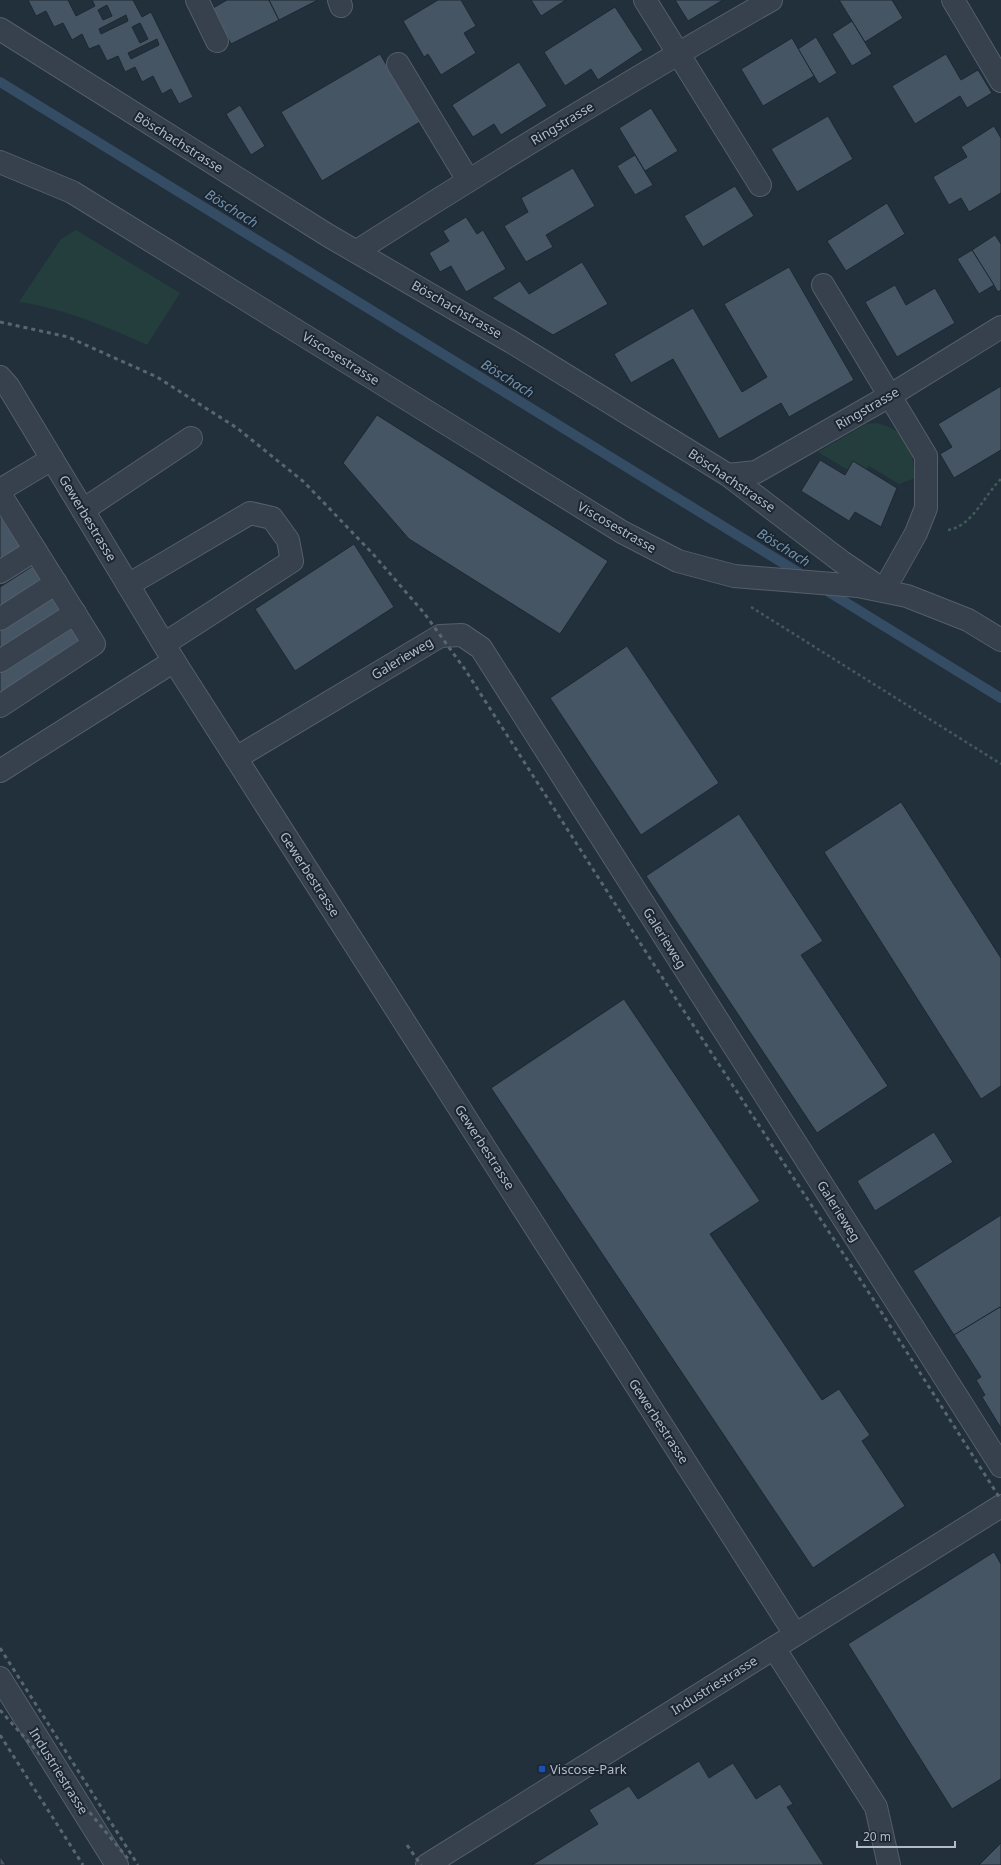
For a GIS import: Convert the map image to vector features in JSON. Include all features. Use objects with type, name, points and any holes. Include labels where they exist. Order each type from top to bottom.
[{"type":"street","points":[[197,0],[217,41]]},
{"type":"street","points":[[645,0],[760,185]]},
{"type":"street","name":"Ringstrasse","points":[[357,251],[468,180],[678,53],[771,0]]},
{"type":"street","points":[[953,0],[1001,81]]},
{"type":"street","name":"Böschachstrasse","points":[[0,29],[329,236],[510,341],[728,475],[842,562],[884,590],[907,596],[968,620],[1001,640]]},
{"type":"street","points":[[398,64],[468,180]]},
{"type":"street","name":"Viscosestrasse","points":[[0,162],[72,192],[622,532],[678,561]]},
{"type":"street","points":[[823,284],[891,395],[926,456],[926,508],[916,533],[884,590]]},
{"type":"street","name":"Ringstrasse","points":[[728,475],[756,472],[891,395],[1001,327]]},
{"type":"street","name":"Gewerbestrasse","points":[[0,377],[8,386],[169,652],[236,758],[795,1634]]},
{"type":"street","points":[[83,510],[191,438]]},
{"type":"street","points":[[0,490],[52,459]]},
{"type":"street","points":[[0,494],[94,644],[0,706]]},
{"type":"street","points":[[0,771],[169,652],[292,561],[288,540],[272,518],[250,513],[128,585]]},
{"type":"street","points":[[0,572],[35,550]]},
{"type":"street","name":"Böschachstrasse","points":[[678,561],[734,576],[858,586],[907,596]]},
{"type":"street","points":[[0,619],[56,583]]},
{"type":"street","points":[[0,661],[75,613]]},
{"type":"street","name":"Galerieweg","points":[[236,758],[440,636],[462,635],[481,648],[1001,1466]]},
{"type":"street","name":"Industriestrasse","points":[[427,1865],[1001,1506]]},
{"type":"street","points":[[774,1648],[876,1807],[889,1865]]},
{"type":"street","name":"Industriestrasse","points":[[0,1678],[117,1865]]},
{"type":"path","points":[[916,533],[953,530],[969,518],[1001,479]]},
{"type":"path","points":[[744,603],[1001,764]]},
{"type":"green space","points":[[76,230],[180,293],[147,345],[101,325],[68,313],[19,302],[61,239]]},
{"type":"green space","points":[[876,423],[895,430],[906,442],[912,458],[915,478],[899,484],[869,466],[866,469],[853,461],[848,470],[818,452],[866,424]]},
{"type":"building","points":[[28,0],[68,0],[76,16],[95,6],[92,0],[133,0],[142,17],[151,12],[193,97],[179,104],[171,89],[162,94],[153,76],[142,82],[135,67],[125,72],[118,56],[107,61],[99,45],[89,49],[82,34],[72,40],[63,23],[54,27],[46,11],[36,16]],"holes":[[[107,5],[112,16],[103,20],[98,10]],[[126,15],[128,21],[101,34],[99,29]],[[140,23],[148,39],[140,43],[132,27]],[[157,39],[159,45],[131,59],[128,53]]]},
{"type":"building","points":[[227,0],[269,0],[279,20],[231,44],[213,8]]},
{"type":"building","points":[[269,0],[318,0],[279,20]]},
{"type":"building","points":[[438,0],[461,0],[476,26],[464,33],[476,53],[441,75],[428,54],[424,57],[403,21]]},
{"type":"building","points":[[531,0],[566,0],[541,16]]},
{"type":"building","points":[[675,0],[723,0],[688,21]]},
{"type":"building","points":[[839,0],[892,0],[903,18],[865,42]]},
{"type":"building","points":[[615,7],[643,50],[598,80],[591,69],[565,86],[544,52]]},
{"type":"building","points":[[852,21],[872,54],[852,66],[832,34]]},
{"type":"building","points":[[816,37],[837,73],[819,84],[798,49]]},
{"type":"building","points":[[792,38],[814,76],[763,106],[741,69]]},
{"type":"building","points":[[380,54],[420,122],[322,181],[281,112]]},
{"type":"building","points":[[946,54],[961,80],[978,70],[992,93],[967,108],[960,96],[915,124],[892,86]]},
{"type":"building","points":[[519,62],[547,106],[501,135],[494,124],[473,137],[452,105]]},
{"type":"building","points":[[240,105],[265,146],[251,155],[226,114]]},
{"type":"building","points":[[651,108],[678,151],[645,171],[619,128]]},
{"type":"building","points":[[828,116],[853,159],[797,192],[771,149]]},
{"type":"building","points":[[994,126],[1001,138],[1001,193],[969,212],[961,198],[949,205],[933,177],[967,157],[961,147]]},
{"type":"building","points":[[635,155],[653,185],[635,195],[617,166]]},
{"type":"building","points":[[573,168],[595,206],[546,235],[553,247],[526,262],[504,226],[528,212],[521,198]]},
{"type":"building","points":[[735,186],[754,216],[703,247],[684,216]]},
{"type":"building","points":[[887,203],[905,234],[846,271],[827,241]]},
{"type":"building","points":[[466,217],[477,234],[483,230],[506,269],[466,292],[451,266],[440,272],[429,253],[449,241],[443,231]]},
{"type":"building","points":[[995,235],[1001,244],[1001,290],[998,292],[972,250]]},
{"type":"building","points":[[972,250],[994,285],[979,294],[957,259]]},
{"type":"building","points":[[582,262],[608,304],[553,335],[492,298],[520,281],[529,294]]},
{"type":"building","points":[[789,267],[854,380],[789,417],[781,403],[719,439],[673,359],[631,383],[614,354],[693,308],[742,392],[767,377],[724,304]]},
{"type":"building","points":[[895,285],[906,305],[935,288],[955,323],[897,357],[865,302]]},
{"type":"building","points":[[1001,386],[1001,450],[954,478],[940,454],[952,447],[938,424]]},
{"type":"building","points":[[377,415],[608,561],[560,634],[409,539],[343,463]]},
{"type":"building","points":[[820,460],[845,475],[853,461],[897,488],[881,527],[855,512],[849,521],[801,491]]},
{"type":"building","points":[[1,516],[22,548],[0,562],[0,517]]},
{"type":"building","points":[[354,544],[394,607],[295,671],[255,609]]},
{"type":"building","points":[[39,562],[51,581],[0,613],[0,587]]},
{"type":"building","points":[[59,590],[71,610],[0,655],[0,628]]},
{"type":"building","points":[[76,620],[89,641],[0,693],[0,672]]},
{"type":"building","points":[[627,646],[719,783],[641,835],[550,698]]},
{"type":"building","points":[[901,802],[1001,958],[1001,1086],[981,1099],[824,852]]},
{"type":"building","points":[[739,814],[823,941],[801,955],[888,1086],[817,1133],[646,876]]},
{"type":"building","points":[[624,999],[760,1201],[710,1234],[822,1400],[839,1389],[870,1435],[862,1441],[905,1506],[813,1568],[491,1088]]},
{"type":"building","points":[[934,1132],[953,1162],[875,1211],[857,1181]]},
{"type":"building","points":[[1001,1215],[1001,1308],[1000,1307],[954,1335],[913,1271]]},
{"type":"building","points":[[1000,1307],[1001,1428],[982,1397],[985,1395],[976,1380],[981,1377],[954,1335]]},
{"type":"building","points":[[994,1552],[1001,1564],[1001,1779],[952,1809],[848,1644]]},
{"type":"building","points":[[699,1761],[709,1778],[733,1763],[756,1799],[780,1784],[793,1804],[787,1807],[824,1865],[532,1865],[598,1824],[589,1810],[629,1786],[638,1799]]},
{"type":"building","points":[[1001,1843],[1001,1865],[979,1865]]},
{"type":"building","points":[[0,1856],[6,1865],[0,1865]]},
{"type":"waterway","name":"Böschach","points":[[0,82],[804,576]]},
{"type":"waterway","name":"Böschach","points":[[824,589],[1001,698]]},
{"type":"railway","points":[[0,322],[68,337],[157,377],[237,428],[304,482],[373,554],[424,613],[464,668],[678,1002],[873,1299],[1001,1500]]},
{"type":"railway","points":[[0,1648],[138,1865]]},
{"type":"railway","points":[[0,1710],[67,1785],[129,1860]]},
{"type":"railway","points":[[0,1735],[83,1865]]},
{"type":"railway","points":[[407,1845],[421,1865]]},
{"type":"place","name":"Viscose-Park","points":[[542,1769]]}]
